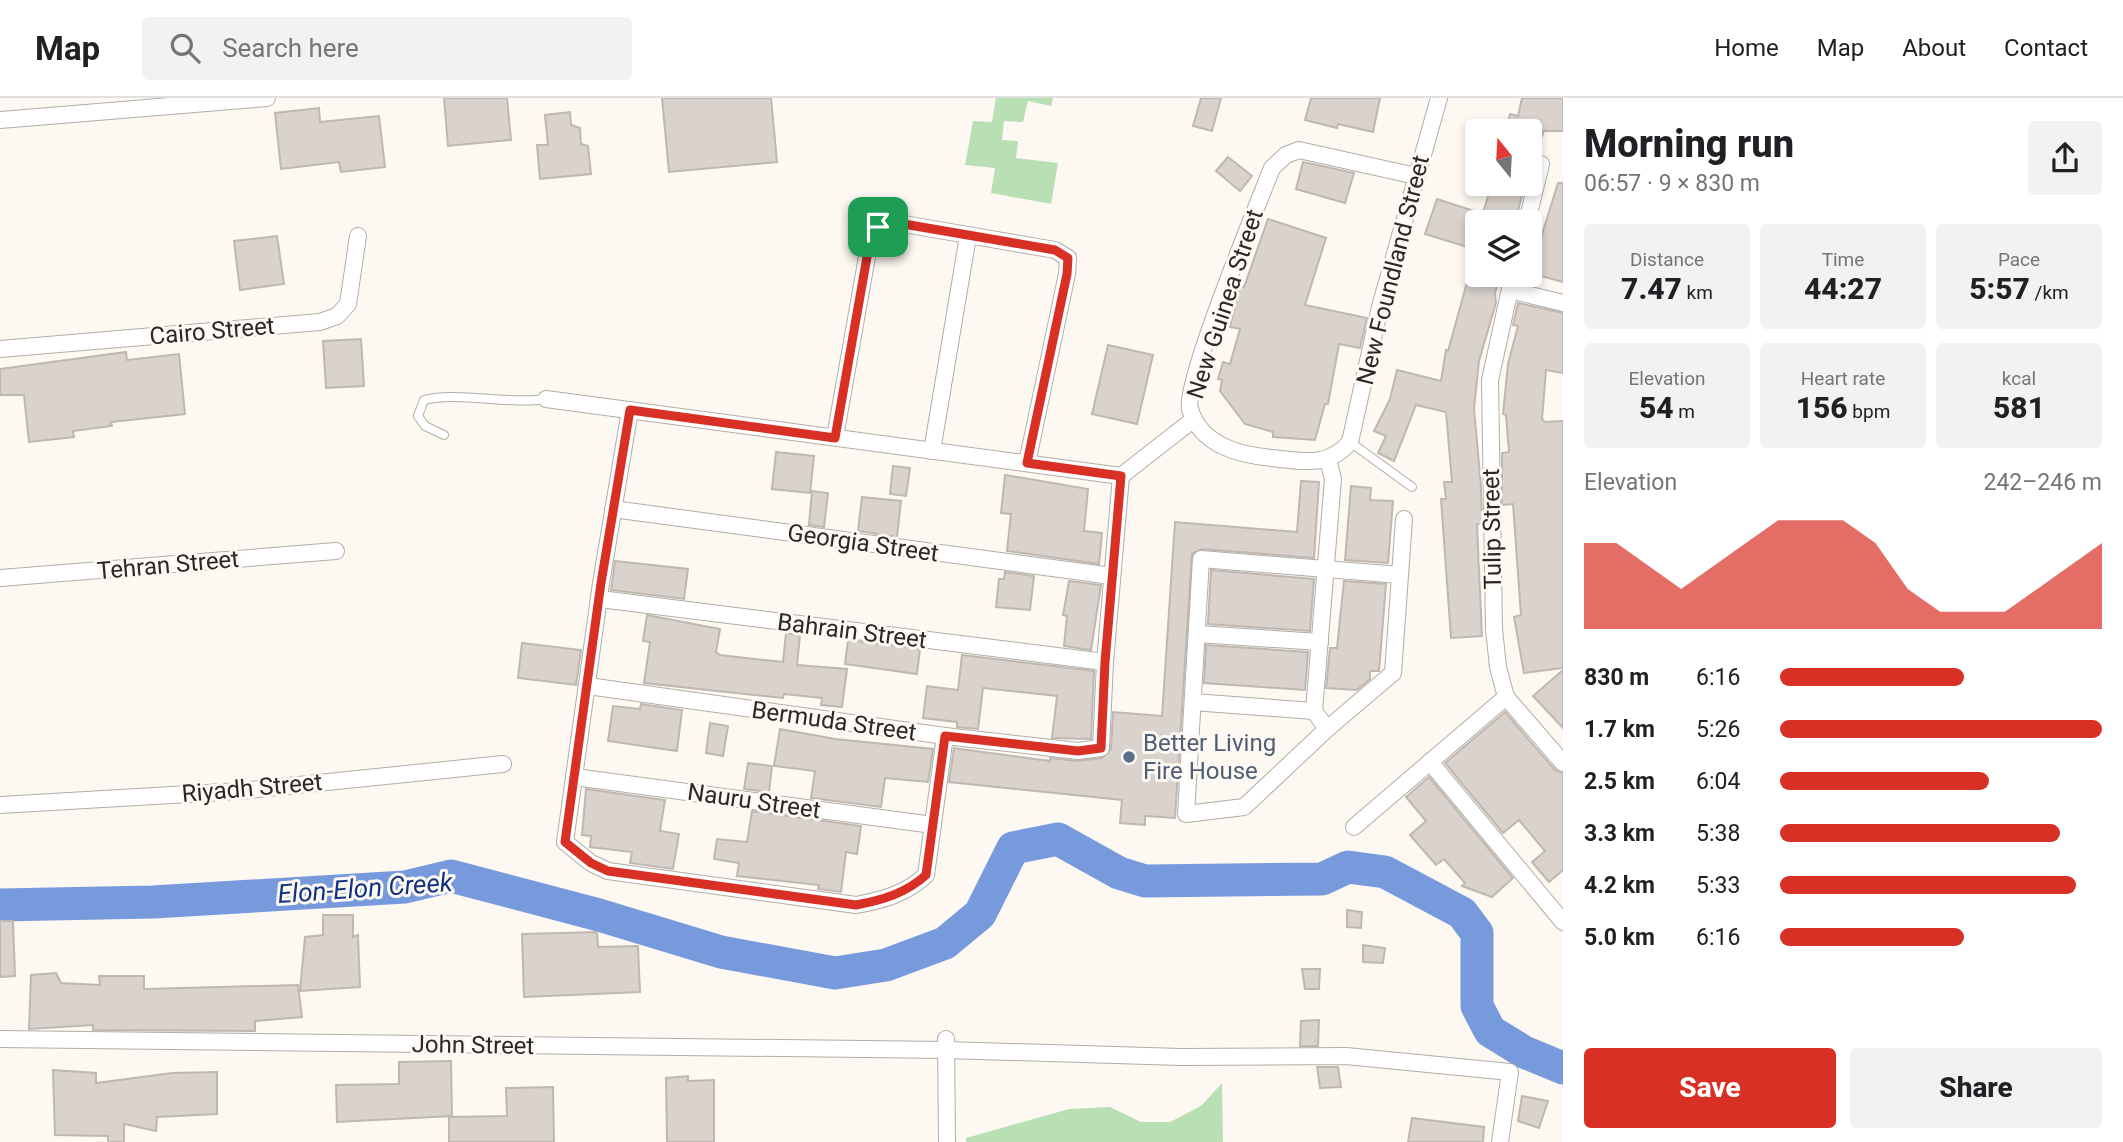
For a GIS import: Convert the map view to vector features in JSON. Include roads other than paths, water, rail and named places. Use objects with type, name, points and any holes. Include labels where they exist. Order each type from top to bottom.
[{"type":"street","points":[[0,120],[267,98]]},
{"type":"street","name":"New Foundland Street","points":[[1350,442],[1380,307],[1439,98]]},
{"type":"street","name":"New Guinea Street","points":[[1328,460],[1311,462],[1243,455],[1218,444],[1194,419],[1188,397],[1224,289],[1272,168],[1278,160],[1299,150],[1416,176]]},
{"type":"street","points":[[835,438],[873,231],[892,222],[1055,250],[1068,258],[1067,274],[1027,463]]},
{"type":"street","name":"Cairo Street","points":[[0,349],[320,323],[337,316],[348,303],[358,236]]},
{"type":"street","points":[[932,451],[968,236]]},
{"type":"street","name":"Tulip Street","points":[[1511,287],[1490,380],[1494,629],[1498,667],[1506,697],[1563,763]]},
{"type":"street","points":[[1524,287],[1563,303]]},
{"type":"street","points":[[545,398],[1121,476],[1194,419]]},
{"type":"street","points":[[630,410],[565,842],[591,863],[608,871],[856,905],[879,901],[912,888],[926,875],[945,736]]},
{"type":"street","points":[[1327,729],[1314,711],[1332,479],[1328,460],[1350,442]]},
{"type":"street","name":"Bermuda Street","points":[[588,686],[945,736],[1078,751],[1101,748],[1105,662],[1121,476]]},
{"type":"street","name":"Georgia Street","points":[[613,509],[1112,576]]},
{"type":"street","points":[[1400,575],[1201,559],[1186,814],[1244,807],[1327,729],[1393,673],[1400,575],[1404,519]]},
{"type":"street","name":"Tehran Street","points":[[0,578],[336,551]]},
{"type":"street","name":"Bahrain Street","points":[[600,599],[1105,662]]},
{"type":"street","points":[[1197,634],[1320,642]]},
{"type":"street","points":[[1354,827],[1506,697]]},
{"type":"street","points":[[1192,702],[1314,711]]},
{"type":"street","points":[[1430,762],[1563,922]]},
{"type":"street","name":"Riyadh Street","points":[[0,805],[240,791],[503,764]]},
{"type":"street","name":"Nauru Street","points":[[575,777],[933,825]]},
{"type":"street","name":"John Street","points":[[0,1039],[946,1044],[1181,1057],[1346,1056],[1510,1072],[1500,1142]]},
{"type":"street","points":[[946,1044],[947,1142]]},
{"type":"lane","points":[[444,435],[425,426],[418,415],[424,400],[436,397],[503,401],[545,398]]},
{"type":"lane","points":[[1350,442],[1412,487]]},
{"type":"waterway","name":"Elon-Elon Creek","points":[[0,905],[153,902],[405,887],[451,876],[599,915],[721,952],[835,973],[886,965],[945,943],[980,914],[1013,848],[1058,839],[1119,873],[1145,881],[1322,879],[1348,867],[1385,872],[1462,913],[1477,933],[1477,1006],[1490,1031],[1524,1052],[1563,1068]]},
{"type":"place","name":"Better Living Fire House","points":[[1129,757]]}]
